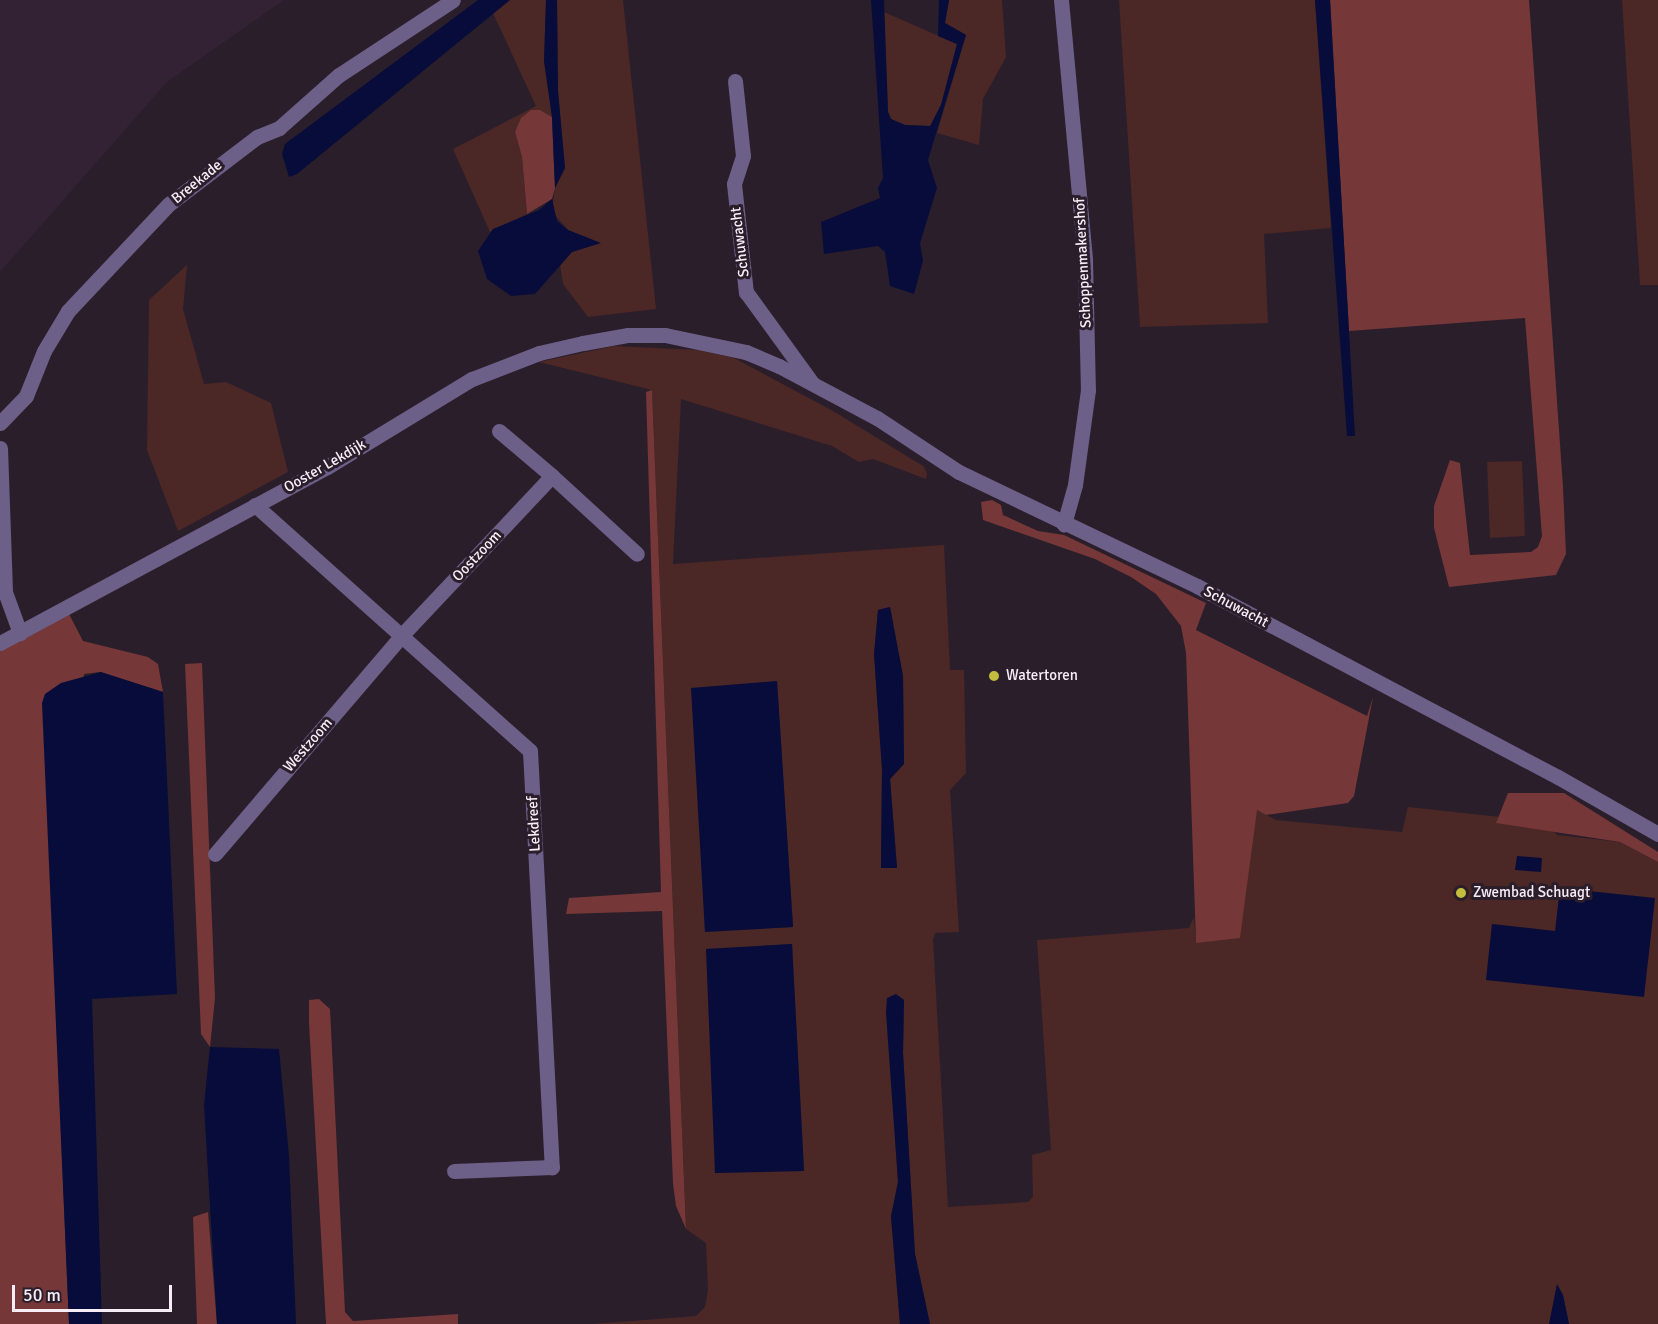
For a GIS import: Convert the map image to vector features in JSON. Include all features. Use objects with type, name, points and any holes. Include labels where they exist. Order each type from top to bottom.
[{"type":"street","name":"Breekade","points":[[0,423],[26,396],[44,351],[68,311],[169,204],[257,137],[279,128],[339,75],[453,0]]},
{"type":"street","name":"Schoppenmakershof","points":[[1061,0],[1085,260],[1088,380],[1080,453],[1064,524]]},
{"type":"street","name":"Schuwacht","points":[[735,81],[743,156],[734,184],[746,292],[812,383]]},
{"type":"street","name":"Ooster Lekdijk","points":[[0,644],[327,467],[472,380],[539,353],[583,342],[628,335],[665,335]]},
{"type":"street","name":"Schuwacht","points":[[665,335],[746,352],[812,383],[877,418],[959,472],[1218,597],[1558,777],[1658,834]]},
{"type":"street","points":[[499,431],[637,554]]},
{"type":"street","points":[[0,448],[5,592],[20,633]]},
{"type":"street","name":"Oostzoom","points":[[401,636],[552,476]]},
{"type":"street","name":"Lekdreef","points":[[255,505],[530,752],[552,1167],[454,1171]]},
{"type":"street","name":"Westzoom","points":[[215,854],[401,636]]},
{"type":"shaded area","points":[[0,0],[284,0],[167,82],[0,272]]},
{"type":"shaded area","points":[[478,0],[510,0],[297,174],[289,177],[282,154],[285,144]]},
{"type":"shaded area","points":[[510,0],[546,0],[544,61],[552,117],[540,110],[515,132],[522,157],[527,214],[490,232],[453,149],[536,106],[493,13]]},
{"type":"shaded area","points":[[546,0],[557,0],[558,91],[565,168],[555,188],[552,117],[544,61]]},
{"type":"shaded area","points":[[557,0],[623,0],[656,309],[588,317],[563,284],[560,265],[572,252],[600,243],[568,230],[552,211],[555,188],[565,168],[558,91]]},
{"type":"shaded area","points":[[871,0],[884,0],[888,112],[891,119],[905,125],[930,126],[941,105],[957,44],[938,36],[939,0],[949,0],[945,23],[966,35],[928,160],[937,188],[920,243],[923,261],[914,294],[890,286],[885,252],[878,246],[824,254],[821,222],[880,198],[878,188],[883,178]]},
{"type":"shaded area","points":[[949,0],[1002,0],[1006,57],[983,99],[979,145],[937,133],[966,35],[945,23]]},
{"type":"shaded area","points":[[1119,0],[1315,0],[1331,228],[1264,234],[1268,323],[1140,327]]},
{"type":"shaded area","points":[[1315,0],[1330,0],[1355,436],[1347,436]]},
{"type":"shaded area","points":[[1330,0],[1529,0],[1563,487],[1566,554],[1556,575],[1449,587],[1434,528],[1434,506],[1450,460],[1460,463],[1470,555],[1531,552],[1538,547],[1542,536],[1525,318],[1349,331]]},
{"type":"shaded area","points":[[1622,0],[1658,0],[1658,285],[1640,285]]},
{"type":"shaded area","points":[[884,12],[957,44],[941,105],[931,126],[905,125],[891,119],[888,112]]},
{"type":"shaded area","points":[[531,110],[540,110],[552,117],[555,188],[552,199],[527,214],[522,157],[515,132],[521,118]]},
{"type":"shaded area","points":[[552,199],[557,221],[568,230],[601,243],[572,252],[535,294],[511,296],[487,279],[478,251],[493,229],[539,210]]},
{"type":"shaded area","points":[[187,265],[183,309],[204,384],[226,382],[271,403],[288,472],[178,531],[147,450],[149,300]]},
{"type":"shaded area","points":[[614,346],[698,350],[734,358],[833,411],[923,466],[927,473],[926,479],[873,459],[859,462],[832,446],[681,399],[673,564],[944,545],[950,670],[964,670],[966,773],[950,790],[959,932],[935,933],[933,940],[948,1207],[1028,1202],[1033,1197],[1032,1155],[1051,1150],[1037,940],[1189,928],[1194,917],[1196,943],[1257,810],[1276,820],[1402,832],[1408,807],[1546,822],[1557,835],[1620,842],[1658,862],[1658,1324],[1569,1324],[1563,1295],[1549,1324],[930,1324],[915,1254],[903,1053],[904,1000],[887,998],[898,1182],[891,1217],[900,1324],[592,1324],[696,1316],[705,1307],[708,1290],[706,1243],[686,1229],[652,390],[539,362]],"holes":[[[890,607],[903,676],[904,764],[890,779],[897,868],[881,868],[882,769],[874,654],[878,610]],[[777,681],[793,927],[705,931],[700,803]],[[792,944],[804,1170],[706,949]]]},
{"type":"shaded area","points":[[652,390],[686,1229],[676,1206],[673,1184],[662,911],[566,914],[569,898],[661,892],[646,392]]},
{"type":"shaded area","points":[[1522,461],[1525,536],[1490,538],[1487,462]]},
{"type":"shaded area","points":[[992,500],[1001,505],[1003,515],[1038,531],[1064,535],[1206,603],[1196,630],[1367,716],[1373,697],[1354,796],[1348,803],[1266,815],[1257,810],[1240,938],[1196,943],[1186,653],[1181,626],[1156,594],[1131,577],[1095,559],[983,520],[981,502]]},
{"type":"shaded area","points":[[890,607],[903,676],[904,764],[890,779],[897,868],[881,868],[882,769],[874,654],[878,610]]},
{"type":"shaded area","points":[[69,614],[83,641],[148,657],[158,664],[163,692],[100,672],[84,674],[53,940],[69,1324],[0,1324],[0,649]]},
{"type":"shaded area","points":[[202,663],[215,998],[210,1047],[201,1034],[185,664]]},
{"type":"shaded area","points":[[101,672],[163,692],[177,994],[92,999],[102,1324],[69,1324],[42,703],[45,694],[61,683]]},
{"type":"shaded area","points":[[777,681],[793,927],[705,932],[691,688]]},
{"type":"shaded area","points":[[1508,793],[1564,793],[1658,852],[1658,862],[1620,842],[1496,823]]},
{"type":"shaded area","points":[[1517,856],[1542,858],[1541,872],[1515,870]]},
{"type":"shaded area","points":[[1560,888],[1655,898],[1644,997],[1486,980],[1492,924],[1555,931]]},
{"type":"shaded area","points":[[792,944],[804,1171],[715,1173],[706,949]]},
{"type":"shaded area","points":[[896,994],[904,1000],[903,1053],[915,1254],[930,1324],[900,1324],[891,1216],[898,1182],[886,1013],[887,998]]},
{"type":"shaded area","points":[[319,999],[330,1009],[345,1312],[353,1321],[458,1314],[458,1324],[326,1324],[309,1023],[309,1000]]},
{"type":"shaded area","points":[[210,1047],[279,1049],[289,1156],[296,1324],[217,1324],[204,1105]]},
{"type":"shaded area","points":[[208,1212],[217,1324],[197,1324],[193,1217]]},
{"type":"shaded area","points":[[1557,1284],[1563,1295],[1569,1324],[1549,1324]]},
{"type":"place","name":"Watertoren","points":[[994,676]]},
{"type":"place","name":"Zwembad Schuagt","points":[[1461,893]]}]
